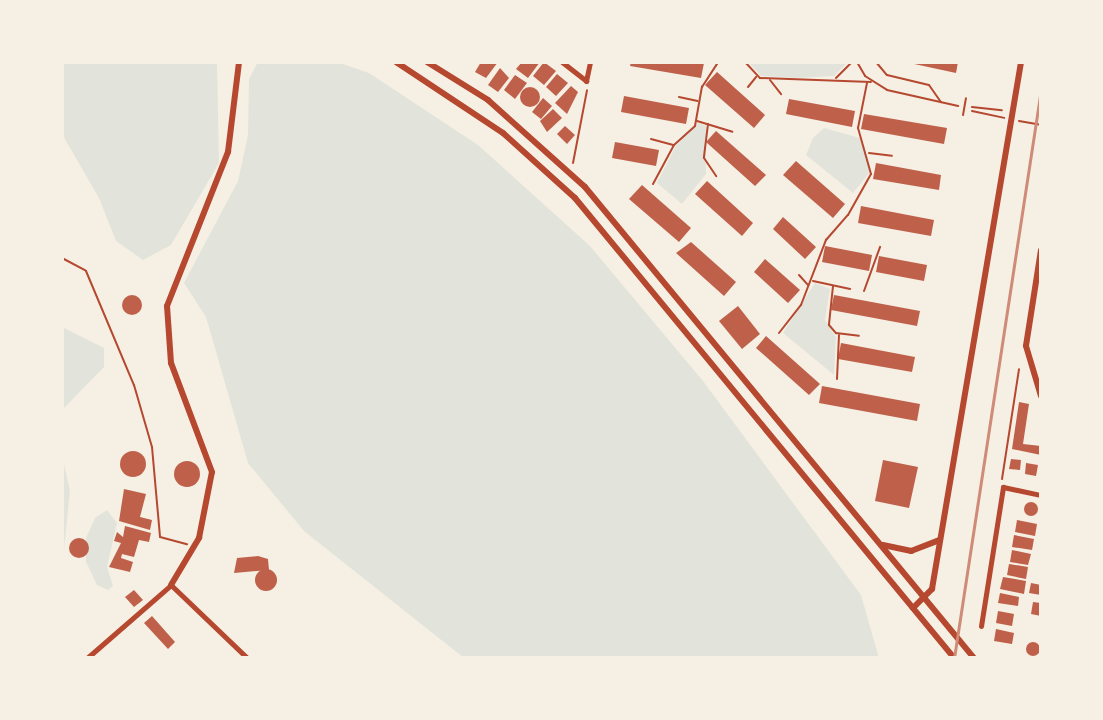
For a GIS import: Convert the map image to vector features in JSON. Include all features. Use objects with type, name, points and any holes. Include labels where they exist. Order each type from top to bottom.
[{"type":"street","points":[[87,658],[171,585],[195,546],[207,510],[212,472],[171,363],[167,306],[228,152],[239,62]]},
{"type":"street","points":[[396,62],[503,133],[575,198],[954,658]]},
{"type":"street","points":[[427,62],[488,100],[585,187],[974,658]]},
{"type":"street","points":[[562,62],[586,81],[590,62]]},
{"type":"street","points":[[913,608],[932,589],[1021,62]]},
{"type":"street","points":[[1041,250],[1026,346],[1041,396]]},
{"type":"street","points":[[981,626],[1003,487],[1041,495]]},
{"type":"street","points":[[880,544],[911,551],[942,538]]},
{"type":"street","points":[[171,585],[247,658]]},
{"type":"lane","points":[[963,115],[966,98]]},
{"type":"path","points":[[653,184],[674,145],[696,121],[699,102],[718,62]]},
{"type":"path","points":[[745,62],[757,76],[769,79],[873,82],[982,114]]},
{"type":"path","points":[[835,79],[852,62]]},
{"type":"path","points":[[857,62],[873,82]]},
{"type":"path","points":[[876,62],[887,75],[929,85],[941,102]]},
{"type":"path","points":[[748,87],[757,76]]},
{"type":"path","points":[[769,79],[781,94]]},
{"type":"path","points":[[573,163],[586,81]]},
{"type":"path","points":[[779,333],[812,281],[826,240],[849,214],[871,174],[858,128],[867,83]]},
{"type":"path","points":[[679,97],[699,102]]},
{"type":"path","points":[[962,107],[1002,110]]},
{"type":"path","points":[[696,121],[732,132]]},
{"type":"path","points":[[708,124],[704,158],[716,176]]},
{"type":"path","points":[[651,139],[674,145]]},
{"type":"path","points":[[867,153],[892,156]]},
{"type":"path","points":[[864,291],[880,247]]},
{"type":"path","points":[[62,258],[86,271],[134,385],[152,447],[160,537],[195,546]]},
{"type":"path","points":[[799,275],[809,286]]},
{"type":"path","points":[[812,281],[850,289]]},
{"type":"path","points":[[833,286],[827,320],[839,334],[837,379]]},
{"type":"path","points":[[839,334],[859,336]]},
{"type":"path","points":[[1003,487],[1019,369]]},
{"type":"shaded area","points":[[62,62],[217,62],[219,163],[171,245],[143,260],[116,241],[99,198],[62,134]]},
{"type":"shaded area","points":[[258,62],[337,62],[369,73],[478,145],[590,246],[703,381],[861,595],[879,658],[464,658],[304,531],[248,463],[206,317],[184,283],[238,181],[248,135],[249,79]]},
{"type":"shaded area","points":[[748,62],[848,62],[834,76],[796,78],[761,76]]},
{"type":"shaded area","points":[[698,123],[706,126],[706,174],[682,204],[657,183],[676,146]]},
{"type":"shaded area","points":[[824,128],[860,138],[871,171],[853,193],[806,155],[813,138]]},
{"type":"shaded area","points":[[815,283],[830,289],[825,320],[836,337],[834,375],[783,333]]},
{"type":"shaded area","points":[[62,327],[104,348],[104,367],[62,410]]},
{"type":"shaded area","points":[[62,455],[70,491],[62,569]]},
{"type":"shaded area","points":[[107,510],[117,523],[107,567],[113,586],[108,590],[97,585],[86,562],[86,538],[95,518]]},
{"type":"building","points":[[481,62],[498,62],[486,78],[475,72]]},
{"type":"building","points":[[522,62],[540,62],[528,78],[516,69]]},
{"type":"building","points":[[544,62],[556,71],[544,85],[533,76]]},
{"type":"building","points":[[631,62],[704,63],[701,78],[630,66]]},
{"type":"building","points":[[905,62],[958,62],[956,73]]},
{"type":"building","points":[[500,68],[509,78],[498,92],[488,85]]},
{"type":"building","points":[[717,72],[765,115],[754,128],[705,85]]},
{"type":"building","points":[[557,74],[568,83],[556,96],[546,87]]},
{"type":"building","points":[[515,75],[527,83],[515,99],[504,90]]},
{"type":"building","points":[[571,86],[578,92],[567,114],[555,103]]},
{"type":"building","points":[[530,87],[537,90],[540,97],[537,104],[530,107],[523,104],[520,97],[523,90]]},
{"type":"building","points":[[624,96],[689,108],[686,124],[621,112]]},
{"type":"building","points":[[543,98],[552,106],[541,119],[532,112]]},
{"type":"building","points":[[789,99],[855,111],[852,127],[786,114]]},
{"type":"building","points":[[553,109],[562,118],[547,132],[540,121]]},
{"type":"building","points":[[864,114],[947,128],[944,144],[861,129]]},
{"type":"building","points":[[565,126],[575,135],[567,144],[557,134]]},
{"type":"building","points":[[716,131],[766,175],[755,186],[706,142]]},
{"type":"building","points":[[615,142],[659,150],[656,166],[612,158]]},
{"type":"building","points":[[796,161],[845,204],[833,218],[783,175]]},
{"type":"building","points":[[876,163],[941,175],[939,190],[873,179]]},
{"type":"building","points":[[707,181],[753,223],[742,236],[695,194]]},
{"type":"building","points":[[642,185],[691,228],[679,242],[629,199]]},
{"type":"building","points":[[861,206],[934,220],[931,236],[858,223]]},
{"type":"building","points":[[783,217],[816,247],[805,259],[773,229]]},
{"type":"building","points":[[691,242],[736,282],[724,296],[676,253]]},
{"type":"building","points":[[825,246],[872,255],[869,271],[822,262]]},
{"type":"building","points":[[879,256],[927,265],[924,281],[876,272]]},
{"type":"building","points":[[765,259],[800,290],[788,303],[754,272]]},
{"type":"building","points":[[132,295],[139,298],[142,305],[139,312],[132,315],[125,312],[122,305],[125,298]]},
{"type":"building","points":[[834,295],[920,311],[917,326],[831,310]]},
{"type":"building","points":[[738,306],[760,334],[742,349],[719,321]]},
{"type":"building","points":[[766,336],[820,384],[809,395],[756,348]]},
{"type":"building","points":[[841,343],[915,357],[912,372],[838,359]]},
{"type":"building","points":[[822,386],[920,404],[917,421],[819,403]]},
{"type":"building","points":[[1019,402],[1029,404],[1023,444],[1041,446],[1041,455],[1012,449]]},
{"type":"building","points":[[133,451],[142,455],[146,464],[142,473],[133,477],[124,473],[120,464],[124,455]]},
{"type":"building","points":[[1011,459],[1021,460],[1020,470],[1009,469]]},
{"type":"building","points":[[883,460],[918,467],[909,508],[875,501]]},
{"type":"building","points":[[187,461],[196,465],[200,474],[196,483],[187,487],[178,483],[174,474],[178,465]]},
{"type":"building","points":[[1026,463],[1038,465],[1036,476],[1025,474]]},
{"type":"building","points":[[124,489],[146,494],[140,517],[152,520],[150,530],[119,521]]},
{"type":"building","points":[[1031,502],[1038,509],[1031,516],[1024,509]]},
{"type":"building","points":[[1017,520],[1037,524],[1035,536],[1015,532]]},
{"type":"building","points":[[125,526],[151,533],[149,542],[139,540],[134,557],[122,554],[121,558],[133,562],[130,572],[109,567],[121,543],[114,541],[117,532],[123,537]]},
{"type":"building","points":[[1014,535],[1034,539],[1032,550],[1012,547]]},
{"type":"building","points":[[79,538],[86,541],[89,548],[86,555],[79,558],[72,555],[69,548],[72,541]]},
{"type":"building","points":[[1012,550],[1031,554],[1028,565],[1010,562]]},
{"type":"building","points":[[258,556],[268,559],[269,570],[234,573],[237,558]]},
{"type":"building","points":[[1009,564],[1028,567],[1026,579],[1007,575]]},
{"type":"building","points":[[266,569],[274,572],[277,580],[274,588],[266,591],[258,588],[255,580],[258,572]]},
{"type":"building","points":[[1003,577],[1026,581],[1024,594],[1000,589]]},
{"type":"building","points":[[1031,583],[1041,585],[1041,595],[1029,593]]},
{"type":"building","points":[[134,590],[143,600],[134,607],[125,597]]},
{"type":"building","points":[[1000,593],[1019,597],[1018,606],[998,603]]},
{"type":"building","points":[[1033,602],[1041,603],[1041,616],[1031,614]]},
{"type":"building","points":[[998,611],[1014,614],[1012,626],[996,623]]},
{"type":"building","points":[[152,616],[175,642],[168,649],[144,623]]},
{"type":"building","points":[[996,629],[1014,633],[1012,644],[994,641]]},
{"type":"building","points":[[1033,642],[1040,649],[1033,656],[1026,649]]},
{"type":"railway","points":[[954,658],[1041,89]]}]
